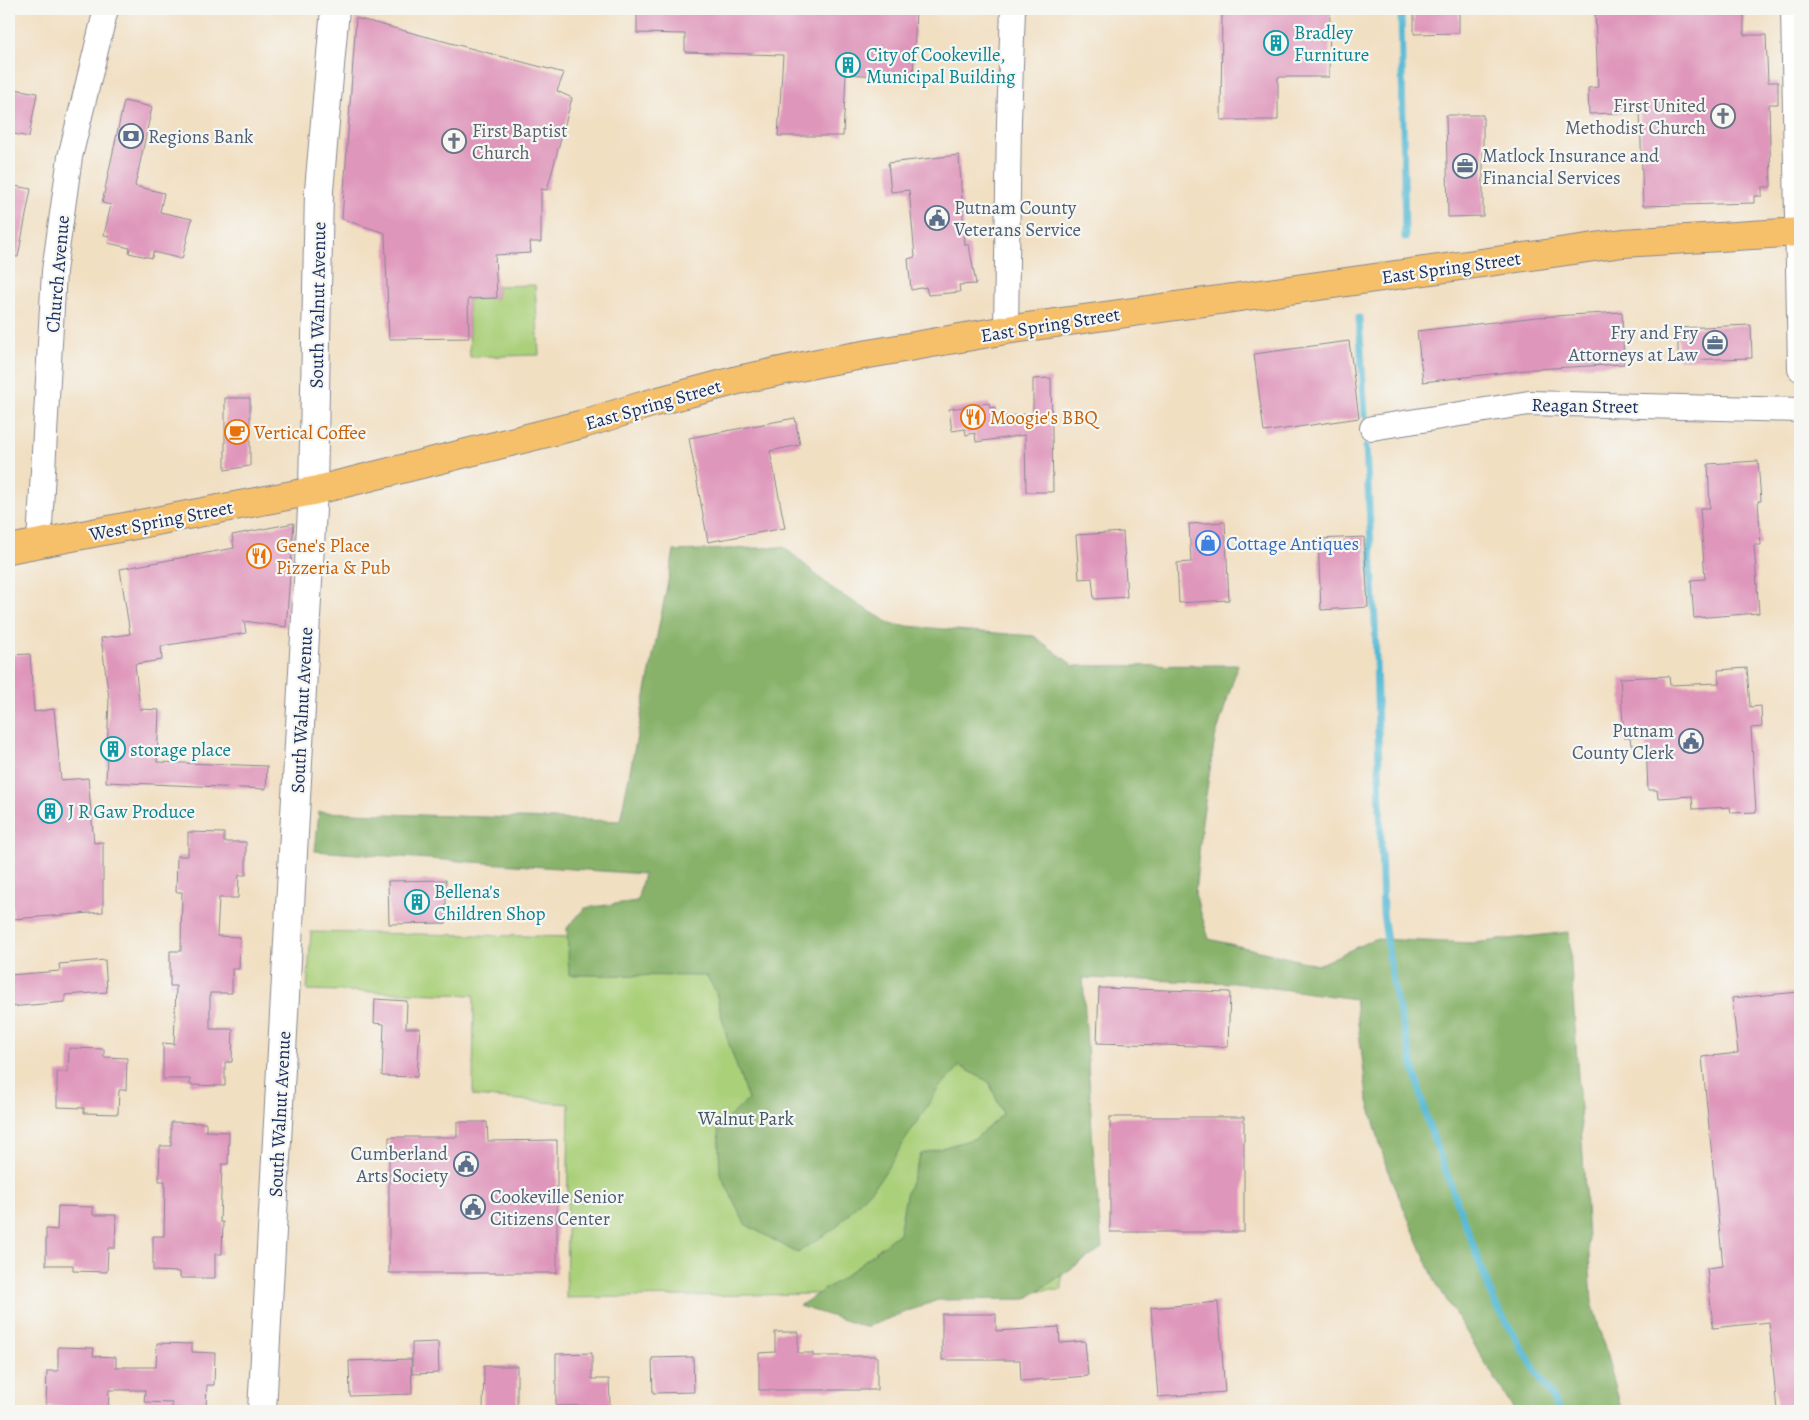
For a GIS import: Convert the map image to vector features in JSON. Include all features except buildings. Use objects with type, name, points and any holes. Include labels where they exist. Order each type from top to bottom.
[{"type":"main road","name":"East Spring Street","points":[[313,491],[584,424],[655,402],[738,380],[823,362],[1006,330],[1623,243],[1799,232]]},
{"type":"main road","name":"West Spring Street","points":[[9,549],[313,491]]},
{"type":"street","name":"Church Avenue","points":[[39,543],[54,271],[70,156],[106,9]]},
{"type":"street","name":"South Walnut Avenue","points":[[262,1411],[313,491],[319,190],[335,9]]},
{"type":"street","points":[[1006,330],[1009,121],[1013,9]]},
{"type":"street","points":[[1793,9],[1799,232],[1800,369]]},
{"type":"street","name":"Reagan Street","points":[[1372,428],[1529,403],[1800,410]]},
{"type":"green space","points":[[535,285],[539,355],[470,357],[468,299],[497,298],[497,286]]},
{"type":"green space","points":[[784,547],[835,591],[893,625],[1034,636],[1074,666],[1238,665],[1215,738],[1202,821],[1195,894],[1209,939],[1318,965],[1374,939],[1473,943],[1569,932],[1592,1302],[1622,1411],[1515,1411],[1435,1281],[1387,1169],[1367,1097],[1355,999],[1236,983],[1083,978],[1093,1147],[1102,1248],[1026,1299],[938,1300],[866,1327],[799,1306],[844,1277],[899,1233],[906,1195],[921,1154],[976,1138],[1003,1114],[989,1082],[960,1066],[938,1089],[879,1181],[835,1228],[797,1253],[745,1224],[720,1173],[718,1127],[748,1100],[727,1038],[716,993],[707,976],[569,975],[567,928],[585,908],[637,901],[644,874],[315,851],[319,812],[620,821],[674,551]]},
{"type":"green space","name":"Walnut Park","points":[[311,932],[1059,946],[1062,1290],[566,1298],[569,1104],[473,1096],[474,995],[307,990]]},
{"type":"waterway","points":[[1401,9],[1405,238]]},
{"type":"waterway","points":[[1359,318],[1365,415]]},
{"type":"waterway","points":[[1366,447],[1375,622],[1383,914],[1395,995],[1428,1123],[1494,1302],[1560,1411]]},
{"type":"place","name":"Bradley Furniture","points":[[1276,43]]},
{"type":"place","name":"City of Cookeville, Municipal Building","points":[[848,65]]},
{"type":"place","name":"First United Methodist Church","points":[[1723,116]]},
{"type":"place","name":"Regions Bank","points":[[131,136]]},
{"type":"place","name":"First Baptist Church","points":[[454,141]]},
{"type":"place","name":"Matlock Insurance and Financial Services","points":[[1465,166]]},
{"type":"place","name":"Putnam County Veterans Service","points":[[937,218]]},
{"type":"place","name":"Fry and Fry Attorneys at Law","points":[[1715,343]]},
{"type":"place","name":"Moogie's BBQ","points":[[973,417]]},
{"type":"place","name":"Vertical Coffee","points":[[237,432]]},
{"type":"place","name":"Cottage Antiques","points":[[1208,543]]},
{"type":"place","name":"Gene's Place Pizzeria & Pub","points":[[259,556]]},
{"type":"place","name":"Putnam County Clerk","points":[[1691,741]]},
{"type":"place","name":"storage place","points":[[113,749]]},
{"type":"place","name":"J R Gaw Produce","points":[[50,811]]},
{"type":"place","name":"Bellena's Children Shop","points":[[417,902]]},
{"type":"place","name":"Cumberland Arts Society","points":[[466,1164]]},
{"type":"place","name":"Cookeville Senior Citizens Center","points":[[473,1207]]}]
